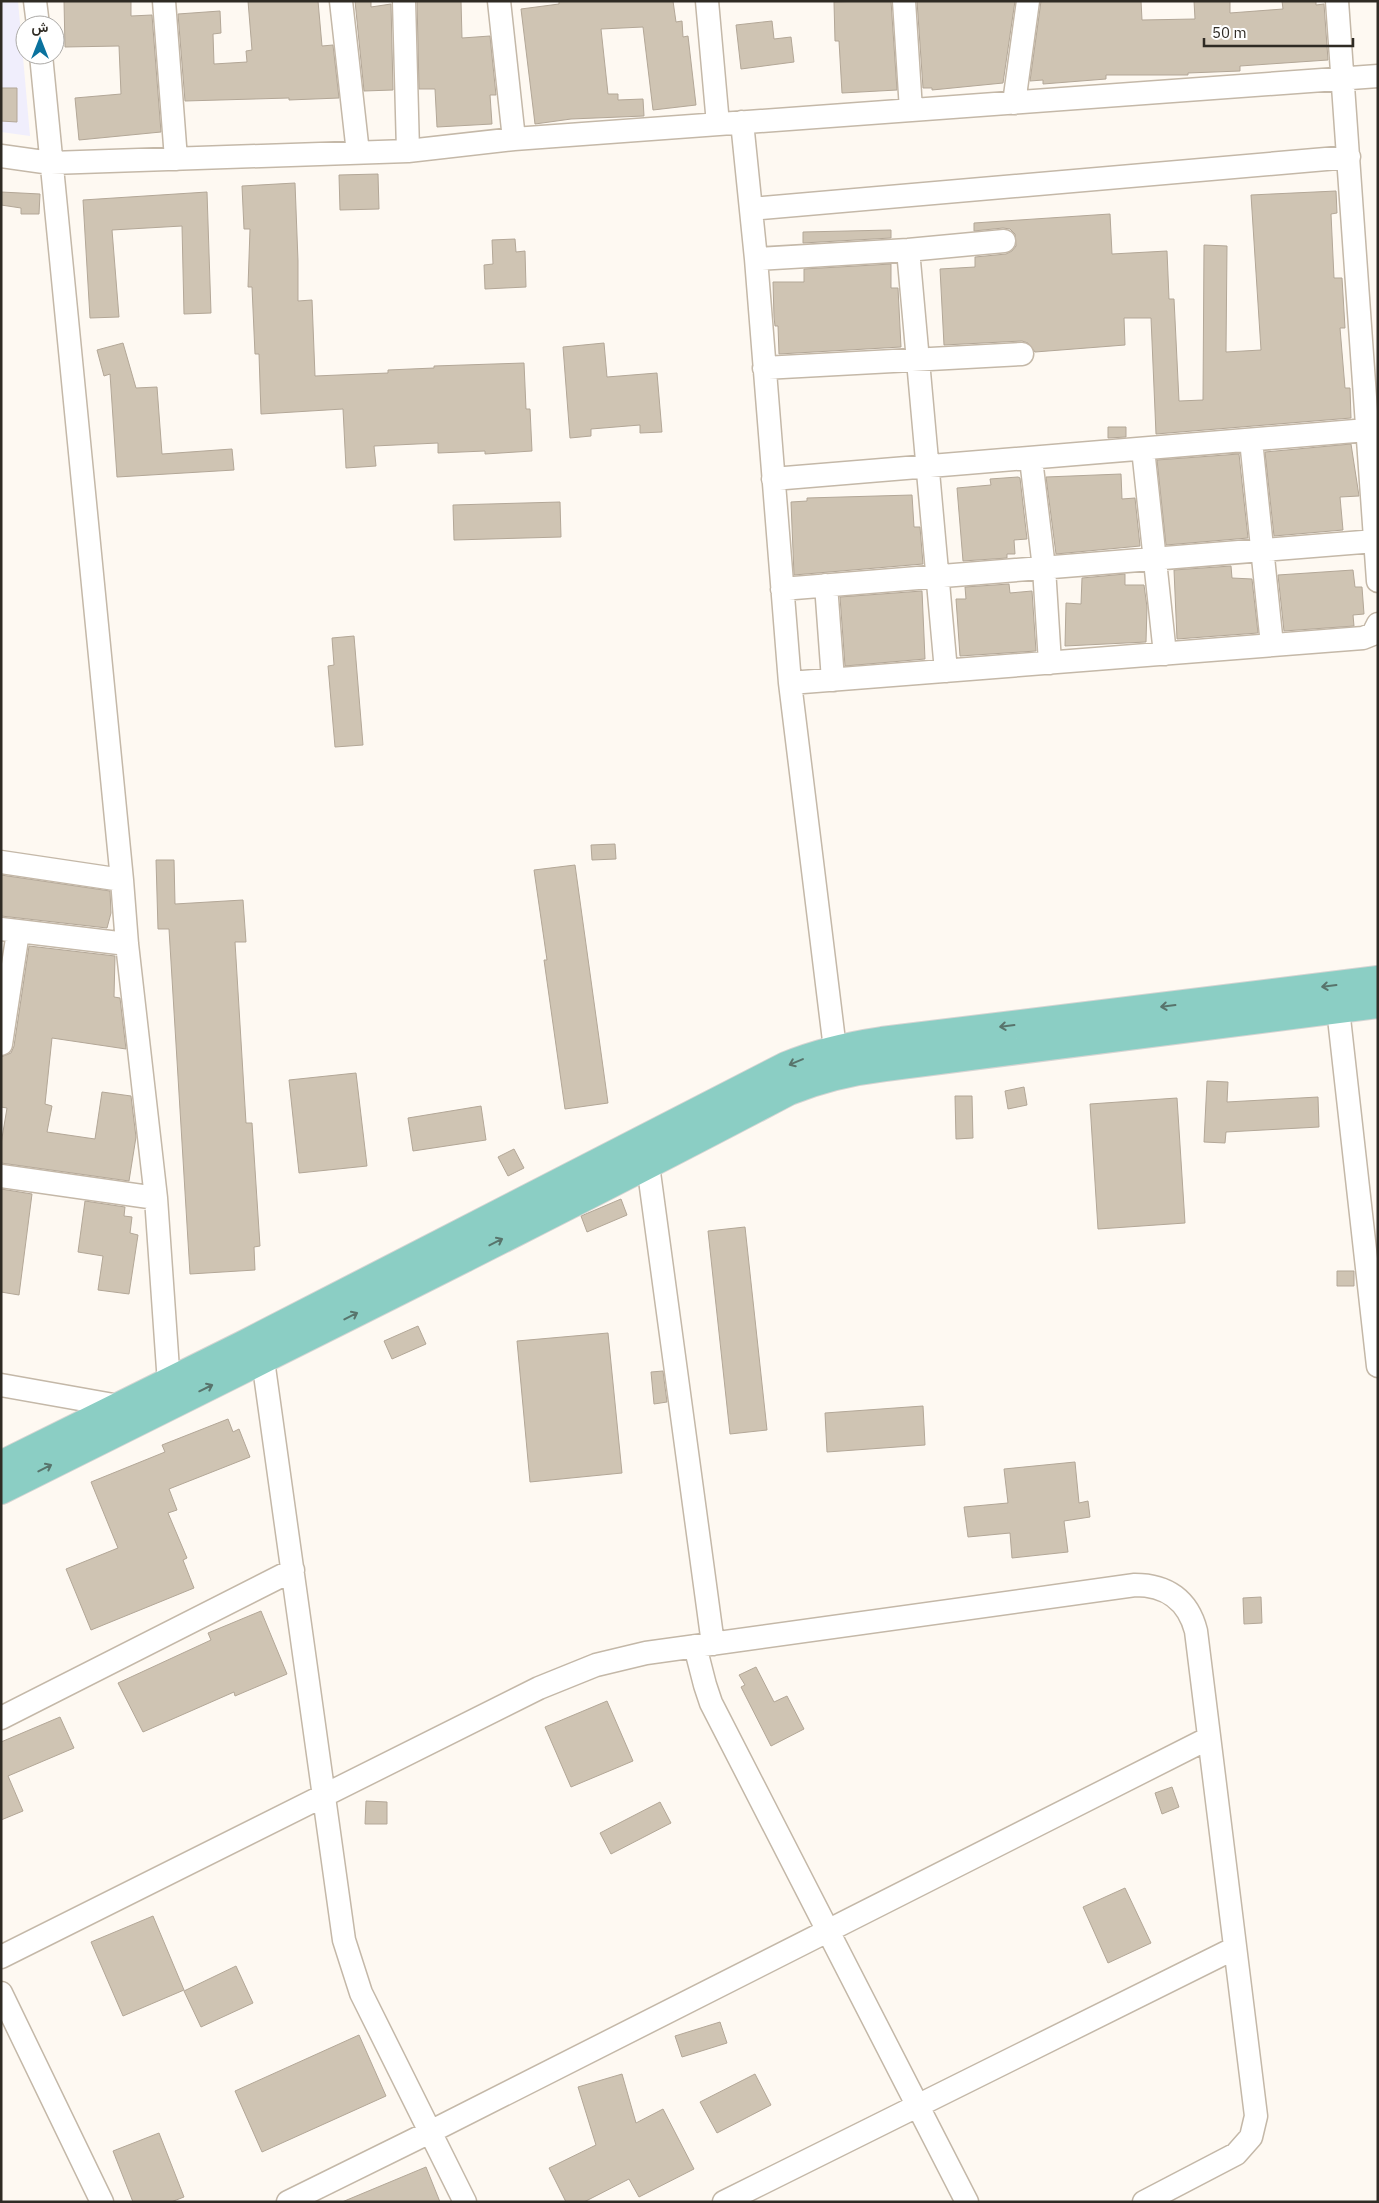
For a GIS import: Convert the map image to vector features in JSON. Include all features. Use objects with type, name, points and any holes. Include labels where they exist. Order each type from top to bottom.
[{"type":"main road","points":[[1,1465],[129,1413],[170,1394],[786,1066],[809,1056],[874,1042],[1378,980]]},
{"type":"main road","points":[[170,1394],[263,1360],[648,1166],[789,1091],[839,1074],[1378,1004]]},
{"type":"main road","points":[[1,1490],[129,1413]]},
{"type":"street","points":[[35,1],[37,15]]},
{"type":"street","points":[[164,1],[176,159]]},
{"type":"street","points":[[341,1],[358,153]]},
{"type":"street","points":[[404,1],[408,151]]},
{"type":"street","points":[[499,1],[514,139]]},
{"type":"street","points":[[707,1],[718,124]]},
{"type":"street","points":[[904,1],[911,110]]},
{"type":"street","points":[[1014,103],[1028,1]]},
{"type":"street","points":[[1337,1],[1344,78],[1378,582]]},
{"type":"street","points":[[41,65],[127,944],[156,1198],[170,1394]]},
{"type":"street","points":[[1,156],[51,163],[408,151],[514,139],[1378,76]]},
{"type":"street","points":[[742,122],[756,259],[790,683],[835,1049]]},
{"type":"street","points":[[751,209],[1349,157]]},
{"type":"street","points":[[756,259],[908,250],[1004,241]]},
{"type":"street","points":[[908,250],[946,671]]},
{"type":"street","points":[[764,368],[1022,354]]},
{"type":"street","points":[[773,479],[927,468],[1367,430]]},
{"type":"street","points":[[1252,440],[1272,645]]},
{"type":"street","points":[[1143,449],[1165,654]]},
{"type":"street","points":[[1031,459],[1044,568],[1050,662]]},
{"type":"street","points":[[782,588],[1375,541]]},
{"type":"street","points":[[826,585],[833,680]]},
{"type":"street","points":[[790,683],[1362,638],[1373,634],[1378,624]]},
{"type":"street","points":[[1,862],[122,880]]},
{"type":"street","points":[[1,1044],[10,930],[127,944]]},
{"type":"street","points":[[1338,1009],[1378,1366]]},
{"type":"street","points":[[648,1166],[704,1645],[705,1686],[967,2202]]},
{"type":"street","points":[[1,1176],[156,1198]]},
{"type":"street","points":[[263,1360],[340,1914],[352,1966],[374,2019],[465,2202]]},
{"type":"street","points":[[1,1385],[129,1413]]},
{"type":"street","points":[[1,1718],[293,1570]]},
{"type":"street","points":[[1,1957],[567,1676],[621,1658],[1135,1585],[1147,1585],[1170,1592],[1180,1600],[1192,1620],[1209,1738],[1255,2105],[1254,2127],[1245,2147],[1236,2154],[1144,2202]]},
{"type":"street","points":[[288,2202],[1209,1738]]},
{"type":"street","points":[[724,2202],[917,2104],[1235,1948]]},
{"type":"street","points":[[1,1993],[102,2202]]},
{"type":"shaded area","points":[[1,1],[18,1],[19,15],[15,15],[15,65],[24,65],[30,136],[1,132]]},
{"type":"building","points":[[64,1],[131,1],[131,16],[152,15],[161,132],[79,140],[75,98],[121,94],[119,46],[65,47]]},
{"type":"building","points":[[248,1],[318,1],[322,46],[333,45],[339,98],[185,101],[178,14],[220,11],[221,33],[213,34],[214,64],[247,62],[246,51],[252,50]]},
{"type":"building","points":[[355,1],[371,1],[371,7],[391,4],[393,90],[364,91]]},
{"type":"building","points":[[417,1],[461,1],[462,38],[490,36],[496,95],[490,95],[492,124],[437,127],[435,89],[419,89]]},
{"type":"building","points":[[559,1],[673,1],[676,22],[682,21],[683,37],[688,36],[696,105],[653,110],[643,27],[601,29],[608,94],[618,94],[618,100],[643,99],[644,116],[571,119],[535,124],[521,9],[559,4]]},
{"type":"building","points":[[891,1],[897,90],[842,93],[839,41],[835,41],[834,2]]},
{"type":"building","points":[[917,1],[1015,1],[1003,83],[932,90],[932,88],[923,88]]},
{"type":"building","points":[[1041,1],[1141,1],[1142,20],[1195,19],[1194,1],[1230,1],[1230,13],[1283,9],[1282,1],[1316,1],[1316,5],[1324,4],[1328,60],[1240,66],[1240,71],[1188,73],[1188,75],[1106,75],[1106,79],[1043,84],[1043,80],[1030,81]]},
{"type":"building","points":[[772,21],[774,39],[791,37],[794,62],[741,69],[736,25]]},
{"type":"building","points":[[1,88],[17,88],[17,122],[1,121]]},
{"type":"building","points":[[378,174],[379,209],[340,210],[339,175]]},
{"type":"building","points":[[295,183],[298,301],[312,300],[315,376],[388,373],[388,370],[434,368],[434,366],[524,363],[526,409],[530,409],[532,451],[485,454],[485,451],[438,453],[438,443],[374,446],[376,466],[346,468],[343,409],[261,414],[259,354],[255,354],[252,287],[248,287],[250,229],[244,229],[242,186]]},
{"type":"building","points":[[1336,191],[1337,213],[1331,214],[1334,278],[1342,278],[1345,328],[1340,328],[1345,388],[1350,388],[1351,418],[1156,434],[1151,318],[1124,318],[1125,345],[1035,352],[1028,343],[1022,341],[944,345],[940,269],[975,267],[975,257],[1006,254],[1016,246],[1015,234],[1010,229],[974,231],[974,223],[1110,214],[1112,254],[1167,251],[1169,299],[1174,299],[1179,401],[1203,400],[1204,245],[1227,246],[1226,352],[1261,350],[1251,195]]},
{"type":"building","points":[[1,192],[40,194],[39,214],[21,214],[21,208],[1,205]]},
{"type":"building","points":[[207,192],[211,313],[184,314],[182,226],[112,230],[119,317],[90,318],[83,200]]},
{"type":"building","points":[[891,230],[891,238],[803,243],[803,232]]},
{"type":"building","points":[[515,239],[516,252],[525,251],[526,287],[485,289],[484,265],[493,264],[492,240]]},
{"type":"building","points":[[891,264],[891,288],[898,288],[901,347],[779,354],[778,326],[775,326],[774,317],[773,282],[804,282],[804,269]]},
{"type":"building","points":[[123,343],[136,388],[157,387],[162,454],[232,449],[234,470],[117,477],[110,374],[104,376],[97,350]]},
{"type":"building","points":[[604,343],[607,377],[657,373],[662,432],[640,433],[640,425],[591,429],[591,436],[570,438],[563,347]]},
{"type":"building","points":[[1108,427],[1126,427],[1126,437],[1108,438]]},
{"type":"building","points":[[1351,444],[1359,496],[1340,497],[1343,530],[1274,536],[1265,452]]},
{"type":"building","points":[[1239,454],[1248,538],[1166,545],[1157,460]]},
{"type":"building","points":[[1121,474],[1122,499],[1135,498],[1140,546],[1056,554],[1046,477]]},
{"type":"building","points":[[1020,478],[1027,539],[1014,540],[1015,554],[1007,554],[1007,558],[963,561],[957,488],[991,485],[990,479]]},
{"type":"building","points":[[912,495],[914,527],[920,527],[923,564],[794,575],[791,502],[807,501],[807,498]]},
{"type":"building","points":[[560,502],[561,537],[454,540],[453,505]]},
{"type":"building","points":[[1231,566],[1232,578],[1252,579],[1258,633],[1177,639],[1174,570]]},
{"type":"building","points":[[1353,570],[1355,587],[1362,587],[1364,614],[1353,615],[1354,626],[1284,631],[1278,575]]},
{"type":"building","points":[[1125,574],[1125,585],[1144,585],[1147,607],[1146,642],[1065,646],[1066,603],[1081,604],[1082,578]]},
{"type":"building","points":[[1009,584],[1010,593],[1032,591],[1036,651],[960,656],[956,599],[966,599],[965,587]]},
{"type":"building","points":[[922,591],[925,659],[845,666],[840,597]]},
{"type":"building","points":[[354,636],[363,745],[335,747],[328,666],[334,665],[332,638]]},
{"type":"building","points":[[615,844],[616,859],[592,860],[591,845]]},
{"type":"building","points":[[156,860],[174,860],[175,904],[243,900],[246,942],[235,942],[246,1123],[252,1123],[260,1246],[254,1247],[255,1270],[190,1274],[169,929],[158,929]]},
{"type":"building","points":[[575,865],[608,1103],[565,1109],[544,960],[547,960],[534,870]]},
{"type":"building","points":[[1,875],[110,891],[111,913],[107,928],[1,916]]},
{"type":"building","points":[[29,946],[115,956],[114,997],[120,998],[126,1049],[52,1038],[45,1104],[52,1106],[47,1132],[95,1139],[102,1092],[131,1096],[136,1137],[129,1181],[1,1163],[1,1144],[7,1108],[1,1107],[1,1057],[11,1053],[14,1046]]},
{"type":"building","points":[[356,1073],[367,1166],[299,1173],[289,1080]]},
{"type":"building","points":[[1207,1081],[1228,1082],[1227,1102],[1318,1097],[1319,1127],[1226,1132],[1225,1143],[1204,1142]]},
{"type":"building","points":[[1024,1087],[1027,1105],[1008,1109],[1005,1091]]},
{"type":"building","points":[[955,1096],[972,1096],[973,1138],[956,1139]]},
{"type":"building","points":[[1177,1098],[1185,1223],[1098,1229],[1090,1104]]},
{"type":"building","points":[[481,1106],[486,1140],[413,1151],[408,1118]]},
{"type":"building","points":[[514,1149],[524,1168],[508,1176],[498,1157]]},
{"type":"building","points":[[1,1189],[32,1194],[19,1295],[1,1292]]},
{"type":"building","points":[[621,1199],[627,1215],[587,1232],[581,1216]]},
{"type":"building","points":[[85,1201],[125,1207],[124,1216],[132,1217],[130,1233],[138,1235],[129,1294],[98,1290],[103,1256],[78,1252]]},
{"type":"building","points":[[745,1227],[767,1430],[730,1434],[708,1231]]},
{"type":"building","points":[[1337,1271],[1354,1271],[1354,1286],[1337,1286]]},
{"type":"building","points":[[418,1326],[426,1344],[392,1359],[384,1341]]},
{"type":"building","points":[[608,1333],[622,1473],[530,1482],[517,1341]]},
{"type":"building","points":[[663,1371],[667,1402],[654,1404],[651,1372]]},
{"type":"building","points":[[923,1406],[925,1445],[827,1452],[825,1413]]},
{"type":"building","points":[[228,1419],[233,1432],[239,1429],[250,1457],[169,1489],[177,1510],[168,1513],[187,1558],[183,1560],[194,1588],[91,1630],[66,1569],[118,1548],[91,1482],[165,1452],[162,1445]]},
{"type":"building","points":[[1075,1462],[1079,1503],[1088,1501],[1090,1517],[1064,1521],[1068,1552],[1012,1558],[1010,1533],[968,1537],[964,1507],[1008,1503],[1004,1469]]},
{"type":"building","points":[[1261,1597],[1262,1623],[1244,1624],[1243,1598]]},
{"type":"building","points":[[261,1611],[287,1674],[235,1696],[234,1692],[143,1732],[118,1683],[211,1640],[208,1633]]},
{"type":"building","points":[[756,1667],[774,1702],[787,1696],[804,1729],[771,1746],[741,1687],[745,1685],[739,1675]]},
{"type":"building","points":[[607,1701],[633,1761],[571,1787],[545,1727]]},
{"type":"building","points":[[60,1717],[74,1748],[8,1776],[23,1811],[1,1820],[1,1742]]},
{"type":"building","points":[[1172,1787],[1179,1807],[1162,1814],[1155,1793]]},
{"type":"building","points":[[366,1801],[387,1802],[387,1824],[365,1824]]},
{"type":"building","points":[[660,1802],[671,1823],[611,1854],[600,1833]]},
{"type":"building","points":[[1125,1888],[1151,1943],[1108,1963],[1083,1907]]},
{"type":"building","points":[[153,1916],[184,1990],[123,2016],[91,1942]]},
{"type":"building","points":[[236,1966],[253,2003],[201,2027],[184,1991]]},
{"type":"building","points":[[720,2022],[727,2043],[682,2057],[675,2036]]},
{"type":"building","points":[[359,2035],[386,2096],[262,2152],[235,2091]]},
{"type":"building","points":[[622,2074],[636,2123],[663,2109],[694,2169],[639,2197],[629,2179],[584,2202],[566,2202],[549,2168],[596,2145],[578,2087]]},
{"type":"building","points":[[755,2074],[771,2105],[717,2133],[700,2102]]},
{"type":"building","points":[[159,2133],[184,2197],[171,2202],[133,2202],[113,2151]]},
{"type":"building","points":[[426,2167],[440,2202],[342,2202]]}]
